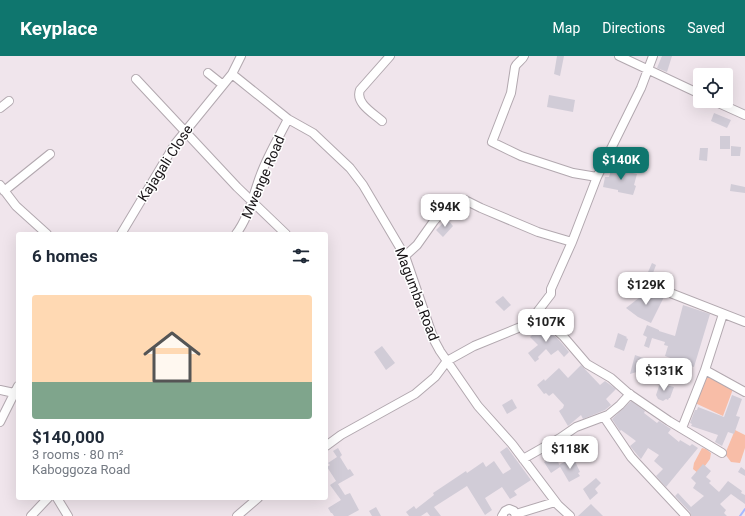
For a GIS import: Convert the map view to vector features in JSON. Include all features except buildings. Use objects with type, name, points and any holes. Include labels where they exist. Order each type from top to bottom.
[{"type":"street","name":"Kajagali Close","points":[[122,232],[139,201],[175,144],[232,74],[241,56]]},
{"type":"street","points":[[382,120],[361,102],[358,98],[358,94],[390,56]]},
{"type":"street","points":[[524,56],[523,59],[516,64],[511,93],[492,142],[521,156],[573,172],[597,177]]},
{"type":"street","points":[[619,56],[693,91]]},
{"type":"street","points":[[328,445],[341,435],[415,394],[434,377],[447,360],[474,346],[528,324],[552,294],[551,290],[572,242],[597,177],[640,88],[653,56]]},
{"type":"street","points":[[208,73],[223,85]]},
{"type":"street","name":"Magumba Road","points":[[232,74],[288,119],[313,133],[350,168],[363,185],[405,256],[434,340],[478,406],[512,444],[555,502],[570,516]]},
{"type":"street","points":[[136,79],[237,188],[284,232]]},
{"type":"street","points":[[0,108],[9,101]]},
{"type":"street","points":[[730,108],[745,115]]},
{"type":"street","name":"Mwenge Road","points":[[237,232],[252,201],[261,173],[288,119]]},
{"type":"street","points":[[45,232],[16,206],[2,188],[50,154]]},
{"type":"street","points":[[405,256],[417,245],[434,220],[448,205],[458,199],[465,200],[487,211],[538,232],[572,242]]},
{"type":"street","points":[[656,287],[745,322]]},
{"type":"street","points":[[537,313],[563,336],[587,364],[611,378],[630,394],[722,453]]},
{"type":"street","points":[[682,428],[705,370],[723,314]]},
{"type":"street","points":[[705,370],[745,392]]},
{"type":"street","points":[[0,390],[16,389],[0,422]]},
{"type":"street","points":[[523,459],[576,427],[604,417],[620,405],[630,394]]},
{"type":"street","points":[[604,417],[631,457],[686,516]]},
{"type":"street","points":[[31,516],[46,500]]},
{"type":"street","points":[[59,500],[68,516]]},
{"type":"street","points":[[237,516],[256,500]]},
{"type":"street","points":[[502,516],[505,511],[509,509],[514,511],[516,515],[555,502]]},
{"type":"shaded area","points":[[706,373],[733,389],[723,416],[695,403]]},
{"type":"shaded area","points":[[735,430],[745,435],[745,448],[740,463],[731,462],[725,454]]},
{"type":"shaded area","points":[[702,448],[711,453],[710,459],[699,474],[693,469],[694,463]]},
{"type":"waterway","points":[[740,516],[745,509]]}]
